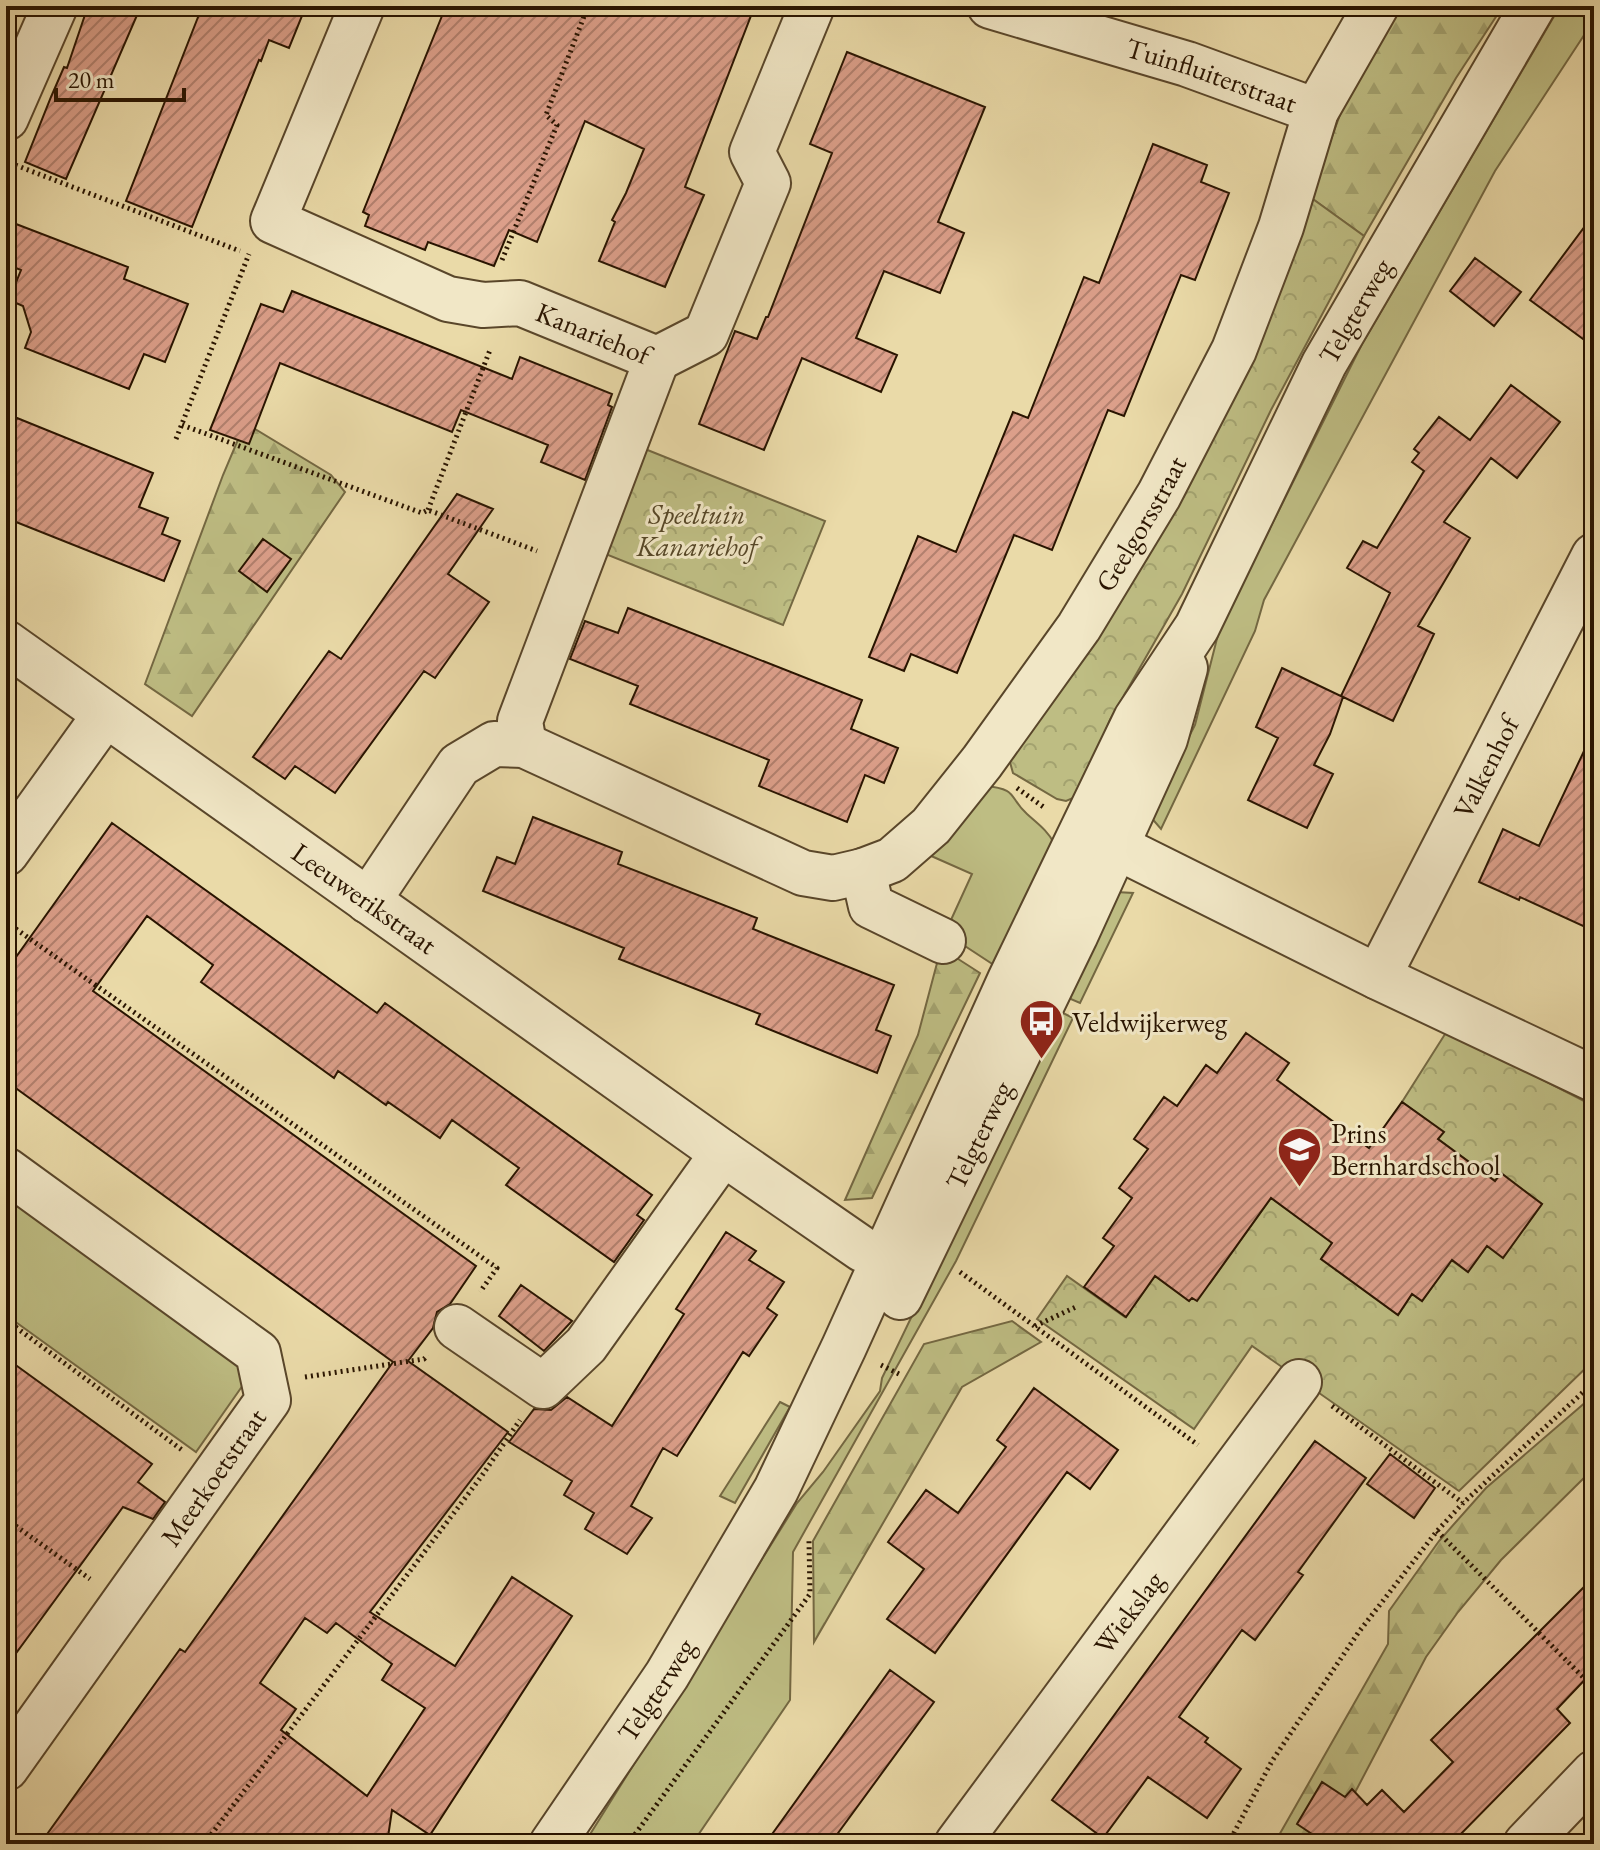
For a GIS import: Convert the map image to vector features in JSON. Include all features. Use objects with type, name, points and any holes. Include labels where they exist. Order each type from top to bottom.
[{"type":"street","points":[[6,118],[55,6]]},
{"type":"street","points":[[261,238],[362,6]]},
{"type":"street","name":"Kanariehof","points":[[261,238],[448,299],[520,303],[657,359],[706,334],[768,183],[752,152],[812,6]]},
{"type":"street","name":"Tuinfluiterstraat","points":[[990,6],[1187,64],[1316,111],[1376,6]]},
{"type":"street","name":"Telgterweg","points":[[552,1844],[667,1675],[776,1490],[844,1347],[897,1265],[1100,838],[1165,739],[1197,627],[1324,364],[1533,6]]},
{"type":"street","name":"Geelgorsstraat","points":[[524,745],[803,873],[833,878],[892,860],[931,826],[982,762],[1079,627],[1159,495],[1234,350],[1281,227],[1316,111]]},
{"type":"street","points":[[368,901],[459,765],[494,744],[524,745],[520,721],[657,359]]},
{"type":"street","name":"Valkenhof","points":[[1378,977],[1594,556]]},
{"type":"street","name":"Leeuwerikstraat","points":[[6,643],[723,1153],[862,1249],[897,1265]]},
{"type":"street","points":[[6,853],[105,715]]},
{"type":"street","points":[[1100,838],[1378,977],[1594,1079]]},
{"type":"street","points":[[863,871],[871,906],[943,941]]},
{"type":"street","points":[[457,1327],[543,1386],[586,1345],[723,1153]]},
{"type":"street","name":"Meerkoetstraat","points":[[6,1170],[258,1353],[268,1400],[6,1768]]},
{"type":"street","name":"Wiekslag","points":[[957,1844],[1299,1382]]},
{"type":"street","points":[[1526,1844],[1594,1773]]},
{"type":"path","points":[[182,425],[422,513],[428,510],[557,125],[546,115],[588,6]]},
{"type":"path","points":[[6,161],[261,238],[176,439]]},
{"type":"path","points":[[428,510],[578,567]]},
{"type":"path","points":[[982,762],[1056,816],[1100,838]]},
{"type":"path","points":[[6,922],[497,1268],[457,1327],[424,1359],[264,1383]]},
{"type":"path","points":[[956,1269],[1235,1471]]},
{"type":"path","points":[[1034,1326],[1078,1306]]},
{"type":"path","points":[[6,1320],[215,1474]]},
{"type":"path","points":[[1299,1382],[1463,1503]]},
{"type":"path","points":[[1228,1844],[1272,1761],[1358,1633],[1437,1531],[1463,1503],[1594,1382]]},
{"type":"path","points":[[204,1844],[481,1477],[543,1386]]},
{"type":"path","points":[[6,1519],[124,1603]]},
{"type":"path","points":[[1437,1531],[1594,1688]]},
{"type":"path","points":[[628,1844],[810,1594],[809,1541]]},
{"type":"green space","points":[[1392,6],[1503,6],[1456,78],[1364,236],[1310,197],[1345,101]]},
{"type":"green space","points":[[1560,6],[1594,6],[1594,20],[1495,171],[1264,600],[1255,631],[1161,829],[1149,815],[1195,725],[1222,619],[1362,344]]},
{"type":"green space","points":[[1310,197],[1364,236],[1271,410],[1182,594],[1110,720],[1078,796],[1066,801],[1057,799],[1013,773],[1008,755]]},
{"type":"green space","points":[[245,423],[331,475],[345,492],[192,716],[145,684]]},
{"type":"green space","name":"Speeltuin Kanariehof","points":[[635,445],[825,521],[783,625],[593,549]]},
{"type":"green space","points":[[985,786],[1003,789],[1012,795],[1054,843],[997,967],[945,933],[972,874],[929,855]]},
{"type":"green space","points":[[1116,892],[1133,893],[1080,1003],[1066,997]]},
{"type":"green space","points":[[941,948],[980,973],[872,1198],[845,1200],[918,1035]]},
{"type":"green space","points":[[1059,1011],[1073,1018],[956,1261],[793,1552],[790,1700],[692,1844],[584,1844],[797,1503],[823,1472],[880,1391],[882,1378]]},
{"type":"green space","points":[[1447,1031],[1594,1106],[1594,1360],[1459,1491],[1252,1346],[1194,1429],[1037,1319],[1067,1276],[1125,1317],[1155,1276],[1189,1301],[1204,1280],[1210,1283],[1271,1198],[1295,1215],[1339,1233],[1321,1259],[1398,1315],[1412,1294],[1422,1301],[1451,1260],[1468,1272],[1487,1246],[1503,1257],[1542,1204],[1501,1174],[1495,1181],[1438,1139],[1443,1132],[1402,1102]]},
{"type":"green space","points":[[6,1195],[250,1375],[196,1452],[6,1315]]},
{"type":"green space","points":[[1012,1321],[1041,1342],[962,1387],[814,1642],[813,1541],[924,1344]]},
{"type":"green space","points":[[1594,1395],[1594,1468],[1501,1560],[1426,1657],[1328,1844],[1274,1844],[1388,1644],[1389,1611],[1439,1541],[1486,1488]]},
{"type":"green space","points":[[780,1402],[790,1407],[735,1503],[720,1496]]},
{"type":"building","points":[[88,6],[141,6],[66,179],[25,162],[64,67],[67,68]]},
{"type":"building","points":[[188,6],[306,6],[289,48],[269,40],[192,227],[126,201],[200,12]]},
{"type":"building","points":[[446,6],[562,6],[587,16],[592,6],[733,6],[752,13],[685,187],[704,195],[665,287],[599,261],[615,222],[612,220],[644,149],[585,121],[537,242],[509,230],[494,266],[428,242],[425,250],[365,226],[369,215],[363,212]]},
{"type":"building","points":[[847,52],[985,107],[938,222],[964,233],[940,293],[884,271],[856,338],[897,355],[881,392],[802,358],[764,450],[699,424],[735,331],[757,339],[768,317],[832,153],[810,144]]},
{"type":"building","points":[[1153,144],[1207,165],[1201,182],[1229,193],[1195,280],[1181,275],[1124,416],[1108,410],[1052,550],[1014,535],[957,673],[911,654],[904,671],[869,657],[918,536],[956,552],[1013,412],[1028,418],[1084,277],[1099,283]]},
{"type":"building","points":[[1594,214],[1594,347],[1530,300]]},
{"type":"building","points":[[16,224],[128,267],[124,279],[188,304],[165,362],[144,354],[129,389],[25,348],[31,332],[23,306],[9,300],[21,270],[6,264],[6,251]]},
{"type":"building","points":[[1475,258],[1521,292],[1494,326],[1450,291]]},
{"type":"building","points":[[292,291],[512,379],[520,357],[612,394],[608,405],[612,407],[585,480],[541,462],[548,445],[461,410],[452,432],[280,363],[249,444],[210,430],[261,304],[283,312]]},
{"type":"building","points":[[1511,385],[1560,422],[1517,478],[1491,458],[1444,522],[1470,538],[1418,626],[1434,634],[1393,721],[1341,696],[1390,593],[1347,568],[1363,541],[1377,548],[1424,471],[1412,462],[1419,453],[1414,449],[1439,417],[1470,440]]},
{"type":"building","points":[[17,418],[153,473],[139,507],[168,518],[162,534],[180,541],[164,581],[6,518],[6,445]]},
{"type":"building","points":[[457,494],[493,509],[448,574],[489,602],[435,678],[424,671],[335,793],[295,766],[285,779],[253,757],[329,651],[341,659]]},
{"type":"building","points":[[263,539],[291,559],[267,592],[239,571]]},
{"type":"building","points":[[628,608],[862,700],[851,729],[898,748],[884,783],[865,775],[847,822],[759,786],[769,760],[630,704],[638,686],[570,659],[585,621],[618,633]]},
{"type":"building","points":[[1282,668],[1343,697],[1330,734],[1314,765],[1333,774],[1307,828],[1248,800],[1278,738],[1256,727]]},
{"type":"building","points":[[1594,730],[1594,931],[1479,882],[1503,829],[1539,846]]},
{"type":"building","points":[[533,817],[622,852],[618,864],[757,918],[753,929],[894,985],[876,1030],[891,1036],[877,1073],[756,1024],[760,1014],[619,959],[624,948],[483,891],[497,857],[515,864]]},
{"type":"building","points":[[112,823],[377,1013],[385,1003],[652,1195],[637,1215],[644,1220],[614,1262],[506,1185],[519,1168],[452,1120],[440,1138],[338,1071],[334,1078],[201,982],[213,965],[147,916],[93,991],[476,1266],[450,1304],[437,1312],[433,1328],[408,1361],[508,1432],[370,1612],[455,1666],[512,1577],[572,1616],[430,1835],[392,1810],[387,1844],[40,1844],[180,1649],[185,1652],[393,1362],[6,1081],[6,971]],"holes":[[[305,1618],[327,1633],[336,1623],[392,1664],[382,1680],[425,1708],[367,1796],[281,1730],[296,1709],[260,1683]]]},
{"type":"building","points":[[1246,1033],[1289,1063],[1277,1080],[1369,1148],[1402,1102],[1444,1132],[1438,1139],[1495,1181],[1501,1173],[1542,1204],[1503,1258],[1487,1246],[1468,1272],[1452,1260],[1422,1301],[1412,1294],[1398,1315],[1321,1259],[1332,1243],[1271,1198],[1197,1301],[1192,1298],[1189,1301],[1155,1276],[1126,1317],[1084,1287],[1114,1246],[1103,1238],[1132,1198],[1119,1188],[1148,1149],[1134,1139],[1164,1097],[1177,1106],[1206,1065],[1217,1073]]},
{"type":"building","points":[[726,1232],[756,1251],[749,1260],[784,1282],[767,1308],[777,1315],[749,1356],[743,1352],[677,1456],[663,1448],[631,1506],[652,1518],[627,1554],[585,1529],[594,1513],[564,1495],[572,1481],[509,1442],[534,1409],[551,1410],[567,1397],[612,1426],[684,1314],[676,1309]]},
{"type":"building","points":[[521,1285],[572,1321],[544,1351],[499,1316]]},
{"type":"building","points":[[6,1358],[152,1464],[138,1482],[165,1502],[153,1519],[123,1507],[6,1667]]},
{"type":"building","points":[[1034,1388],[1118,1450],[1090,1489],[1067,1472],[935,1653],[887,1619],[924,1569],[888,1542],[926,1490],[958,1513],[1006,1447],[997,1440]]},
{"type":"building","points":[[1315,1441],[1366,1478],[1298,1572],[1303,1575],[1255,1640],[1242,1630],[1179,1717],[1208,1738],[1205,1742],[1241,1769],[1207,1818],[1148,1777],[1103,1838],[1052,1800]]},
{"type":"building","points":[[1390,1454],[1435,1488],[1414,1518],[1367,1484]]},
{"type":"building","points":[[1594,1577],[1594,1670],[1557,1709],[1570,1723],[1451,1844],[1327,1844],[1297,1824],[1322,1782],[1345,1797],[1352,1789],[1367,1805],[1382,1790],[1404,1812],[1453,1762],[1431,1740]]},
{"type":"building","points":[[890,1670],[934,1702],[830,1844],[765,1844]]},
{"type":"place","name":"Veldwijkerweg","points":[[1041,1061]]},
{"type":"place","name":"Prins Bernhardschool","points":[[1300,1188]]}]
